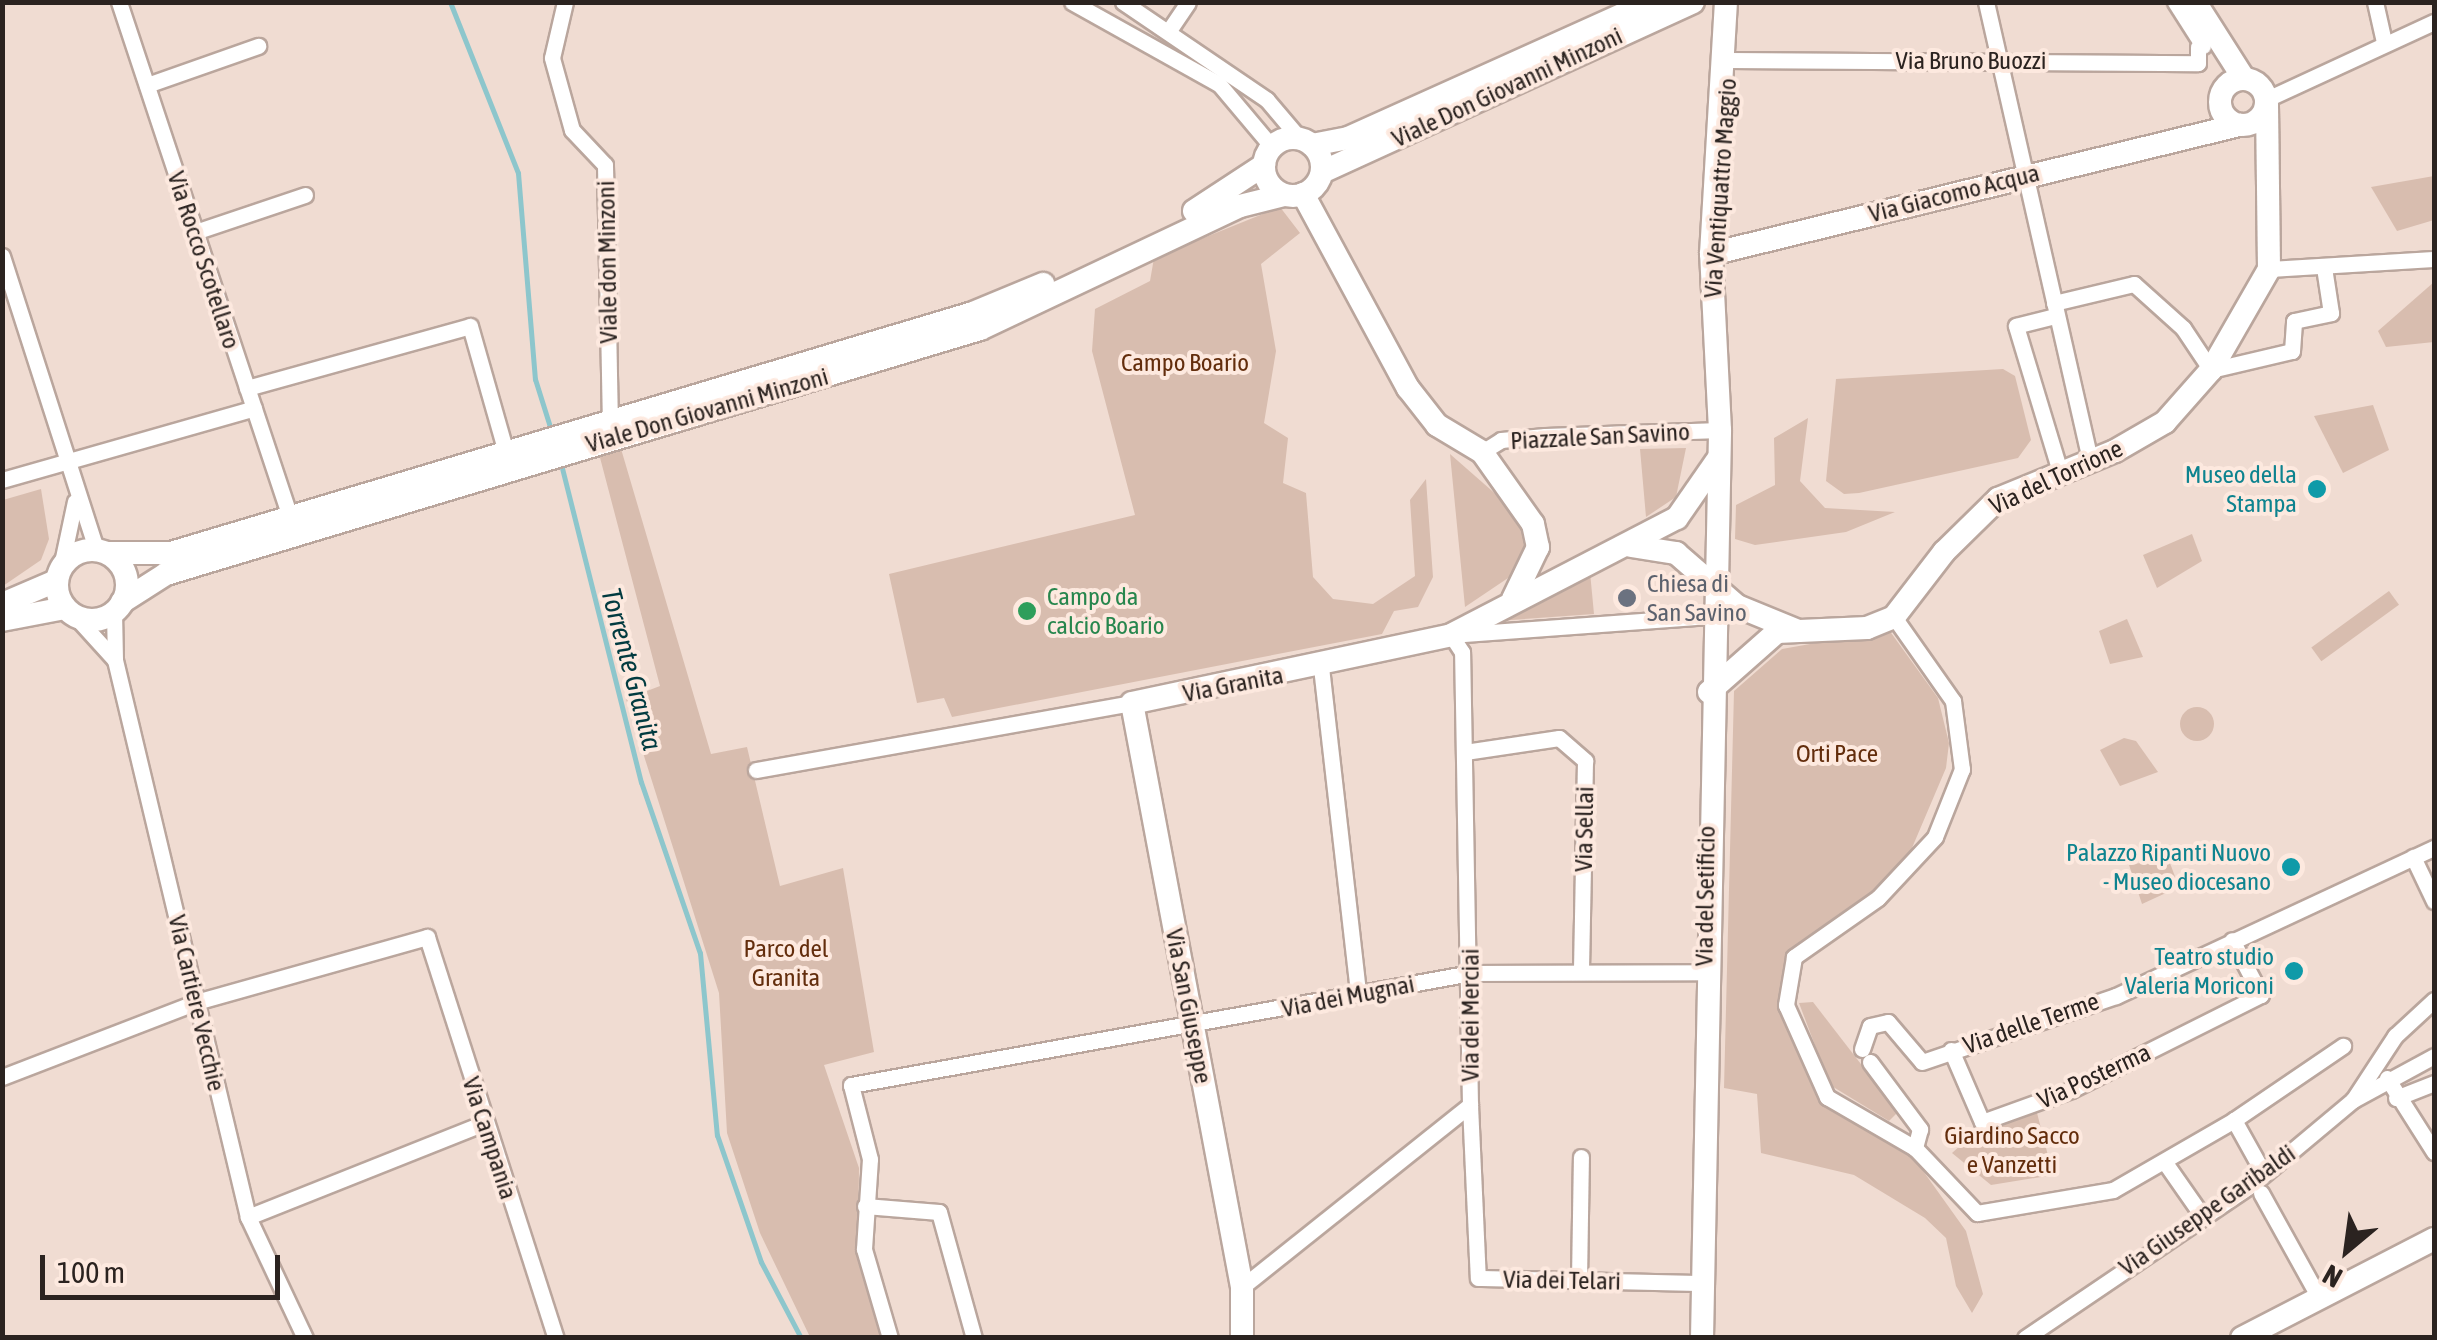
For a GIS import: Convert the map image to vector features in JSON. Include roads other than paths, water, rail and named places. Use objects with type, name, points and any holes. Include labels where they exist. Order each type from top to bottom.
[{"type":"main road","name":"Viale Don Giovanni Minzoni","points":[[2,620],[118,607],[166,574],[521,454],[973,313],[1234,191],[1268,156],[1306,142],[1348,138],[1651,2]]},
{"type":"main road","name":"Via Ventiquattro Maggio","points":[[1720,456],[1711,254],[1728,44],[1726,2]]},
{"type":"main road","name":"Via Ventiquattro Maggio","points":[[1728,44],[1743,2]]},
{"type":"main road","points":[[2195,2],[2211,48],[2221,99],[2274,159]]},
{"type":"main road","name":"Viale Don Giovanni Minzoni","points":[[598,430],[980,329],[1240,206],[1294,194],[1322,172],[1686,5]]},
{"type":"main road","points":[[1686,5],[1728,44]]},
{"type":"main road","points":[[2211,48],[2266,99],[2274,159],[2269,269]]},
{"type":"main road","points":[[2197,134],[2221,99],[2244,79]]},
{"type":"main road","points":[[2244,125],[2264,113],[2266,99]]},
{"type":"main road","name":"Via Giacomo Acqua","points":[[1711,254],[2026,174],[2244,125]]},
{"type":"main road","points":[[1306,142],[1322,172]]},
{"type":"main road","points":[[1268,156],[1269,183],[1294,194]]},
{"type":"main road","name":"Piazzale San Savino","points":[[1294,194],[1378,336],[1437,425],[1482,452],[1533,524],[1538,547],[1514,599]]},
{"type":"main road","name":"Via del Torrione","points":[[1894,617],[1979,513],[2165,422],[2211,370],[2269,269]]},
{"type":"main road","name":"Viale Don Giovanni Minzoni","points":[[2,604],[102,552],[171,553],[521,454]]},
{"type":"main road","name":"Piazzale San Savino","points":[[1451,635],[1514,599],[1628,546],[1688,508],[1720,456]]},
{"type":"main road","name":"Via del Setificio","points":[[1702,1338],[1709,692],[1720,456]]},
{"type":"main road","points":[[1628,546],[1676,553],[1714,590],[1805,634]]},
{"type":"main road","points":[[102,552],[127,580],[118,607]]},
{"type":"main road","points":[[58,574],[70,612]]},
{"type":"main road","points":[[1709,692],[1777,632],[1805,634],[1894,617]]},
{"type":"main road","name":"Via Granita","points":[[1132,703],[1321,667],[1451,635]]},
{"type":"main road","name":"Via San Giuseppe","points":[[1132,703],[1243,1298]]},
{"type":"main road","points":[[2242,1338],[2434,1240]]},
{"type":"main road","points":[[1242,1338],[1243,1298]]},
{"type":"main road","points":[[1243,1298],[1262,1338]]},
{"type":"street","name":"Via Rocco Scotellaro","points":[[119,2],[290,517]]},
{"type":"street","name":"Viale don Minzoni","points":[[565,2],[552,58],[572,130],[606,165],[598,430]]},
{"type":"street","points":[[1072,2],[1219,84],[1268,156]]},
{"type":"street","points":[[1123,2],[1170,29],[1267,100],[1306,142]]},
{"type":"street","points":[[1170,29],[1188,2]]},
{"type":"street","points":[[1986,2],[2090,461]]},
{"type":"street","points":[[2175,2],[2211,48]]},
{"type":"street","points":[[2375,2],[2384,42]]},
{"type":"street","points":[[2266,99],[2434,22]]},
{"type":"street","name":"Via Bruno Buozzi","points":[[1728,44],[1998,60],[2198,64],[2211,48]]},
{"type":"street","points":[[146,85],[258,46]]},
{"type":"street","points":[[195,232],[304,195]]},
{"type":"street","points":[[2,256],[75,497],[102,552]]},
{"type":"street","points":[[2269,269],[2434,260]]},
{"type":"street","points":[[2060,472],[2016,326],[2134,284],[2183,328],[2211,370],[2292,351],[2294,321],[2331,313],[2324,267]]},
{"type":"street","points":[[247,388],[470,326],[521,454]]},
{"type":"street","points":[[2,480],[254,408]]},
{"type":"street","name":"Piazzale San Savino","points":[[1482,452],[1530,437],[1720,430]]},
{"type":"street","points":[[58,574],[75,497]]},
{"type":"street","name":"Via Cartiere Vecchie","points":[[118,607],[115,660],[248,1217],[305,1338]]},
{"type":"street","name":"Via Cartiere Vecchie","points":[[70,612],[115,660]]},
{"type":"street","name":"Via Granita","points":[[1451,635],[1712,616]]},
{"type":"street","points":[[1894,617],[1953,702],[1962,770],[1935,837],[1878,898],[1794,958],[1786,1005],[1827,1097],[1915,1148],[1977,1213],[2114,1190],[2166,1164],[2342,1046]]},
{"type":"street","name":"Via dei Merciai","points":[[1243,1298],[1470,1105],[1471,974],[1462,652],[1451,635]]},
{"type":"street","points":[[1321,667],[1358,994]]},
{"type":"street","name":"Via Granita","points":[[756,770],[1132,703]]},
{"type":"street","name":"Via Sellai","points":[[1465,752],[1559,738],[1585,761],[1581,968]]},
{"type":"street","points":[[2423,853],[2434,901]]},
{"type":"street","name":"Via delle Terme","points":[[1915,1148],[1920,1129],[1866,1056],[1863,1032],[1876,1022],[1899,1030],[1922,1062],[2116,996],[2423,853]]},
{"type":"street","name":"Via Campania","points":[[196,1002],[427,937],[556,1338]]},
{"type":"street","name":"Via Posterma","points":[[1951,1050],[1982,1122],[2070,1090],[2261,996],[2230,941]]},
{"type":"street","name":"Via dei Mugnai","points":[[865,1206],[870,1159],[851,1085],[1471,974],[1581,968],[1704,972]]},
{"type":"street","points":[[2353,1100],[2395,1036],[2434,1000]]},
{"type":"street","points":[[2,1077],[196,1002]]},
{"type":"street","name":"Via Giuseppe Garibaldi","points":[[2025,1338],[2264,1174],[2353,1100],[2387,1078],[2434,1056]]},
{"type":"street","points":[[2387,1078],[2396,1098],[2434,1152]]},
{"type":"street","points":[[2396,1098],[2434,1083]]},
{"type":"street","name":"Via dei Telari","points":[[1470,1105],[1478,1278],[1701,1283]]},
{"type":"street","points":[[2234,1120],[2264,1174]]},
{"type":"street","points":[[248,1217],[484,1123]]},
{"type":"street","points":[[1579,1280],[1581,1157]]},
{"type":"street","points":[[2166,1164],[2203,1217]]},
{"type":"street","points":[[2261,1193],[2318,1296]]},
{"type":"street","points":[[890,1338],[864,1249],[865,1206],[940,1212],[974,1338]]},
{"type":"waterway","name":"Torrente Granita","points":[[450,2],[518,173],[535,379],[551,430]]},
{"type":"waterway","name":"Torrente Granita","points":[[561,464],[641,782],[700,953],[717,1135],[761,1262],[801,1338]]},
{"type":"place","name":"Museo della Stampa","points":[[2317,489]]},
{"type":"place","name":"Chiesa di San Savino","points":[[1627,598]]},
{"type":"place","name":"Campo da calcio Boario","points":[[1027,611]]},
{"type":"place","name":"Palazzo Ripanti Nuovo - Museo diocesano","points":[[2291,867]]},
{"type":"place","name":"Teatro studio Valeria Moriconi","points":[[2294,971]]},
{"type":"park label","name":"Campo Boario","points":[[1185,362]]},
{"type":"park label","name":"Orti Pace","points":[[1837,753]]},
{"type":"park label","name":"Parco del Granita","points":[[786,964]]},
{"type":"park label","name":"Giardino Sacco e Vanzetti","points":[[2012,1150]]}]
